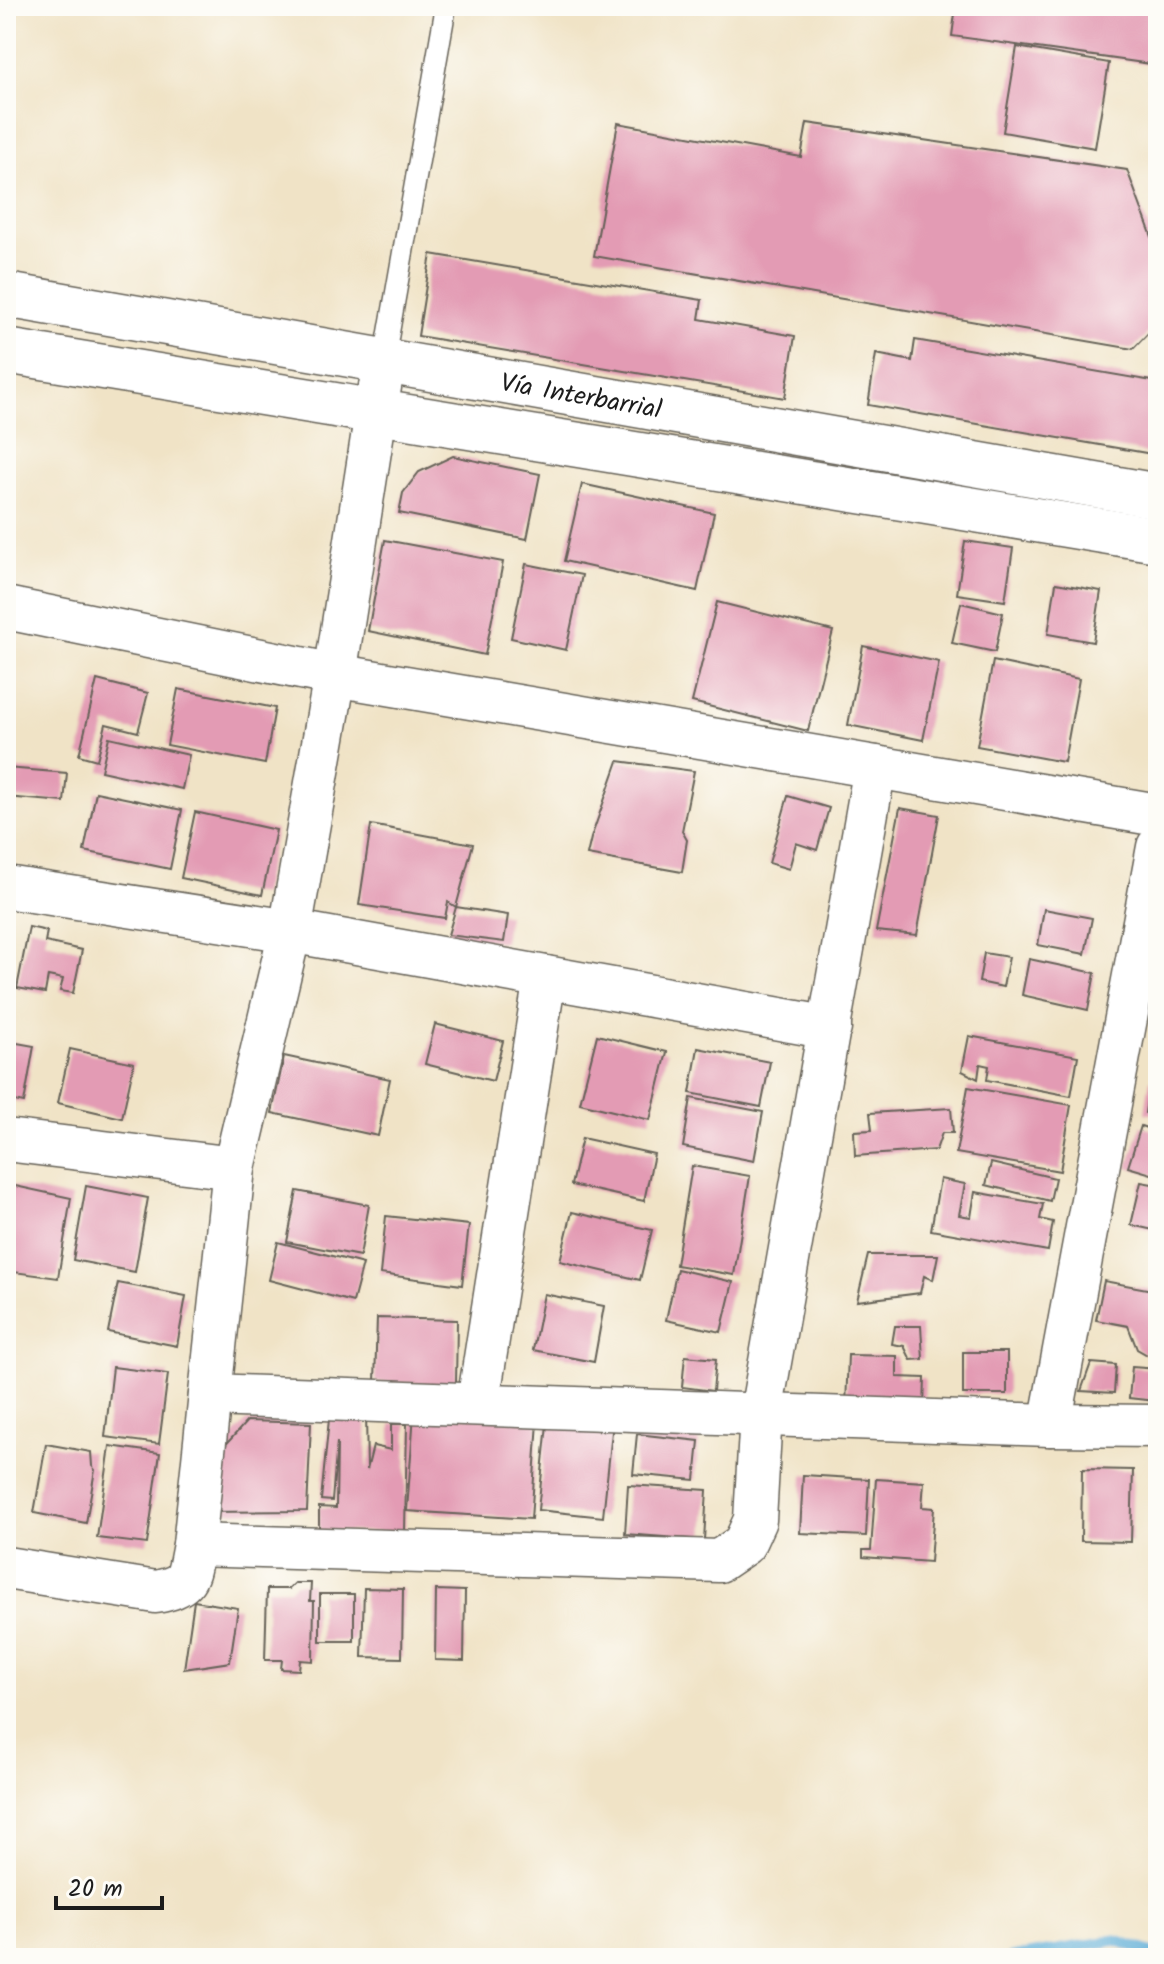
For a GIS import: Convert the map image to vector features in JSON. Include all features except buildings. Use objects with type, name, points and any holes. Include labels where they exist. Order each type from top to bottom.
[{"type":"main road","name":"Vía Interbarrial","points":[[6,295],[1158,496]]},
{"type":"main road","name":"Vía Interbarrial","points":[[6,351],[1158,540]]},
{"type":"main road","points":[[814,484],[823,437]]},
{"type":"street","points":[[6,1568],[156,1592],[176,1588],[187,1578],[194,1545],[234,1168],[290,931],[335,675],[384,361]]},
{"type":"street","points":[[6,608],[335,675],[1158,815]]},
{"type":"street","points":[[194,1545],[719,1561],[744,1544],[755,1520],[761,1413],[875,767]]},
{"type":"street","points":[[1050,1425],[1158,847]]},
{"type":"street","points":[[6,887],[290,931],[830,1028]]},
{"type":"street","points":[[478,1403],[545,977]]},
{"type":"street","points":[[6,1140],[234,1168]]},
{"type":"street","points":[[210,1395],[1050,1425],[1158,1426]]},
{"type":"lane","points":[[384,361],[446,6]]},
{"type":"waterway","points":[[1011,1958],[1116,1940],[1158,1955]]}]
